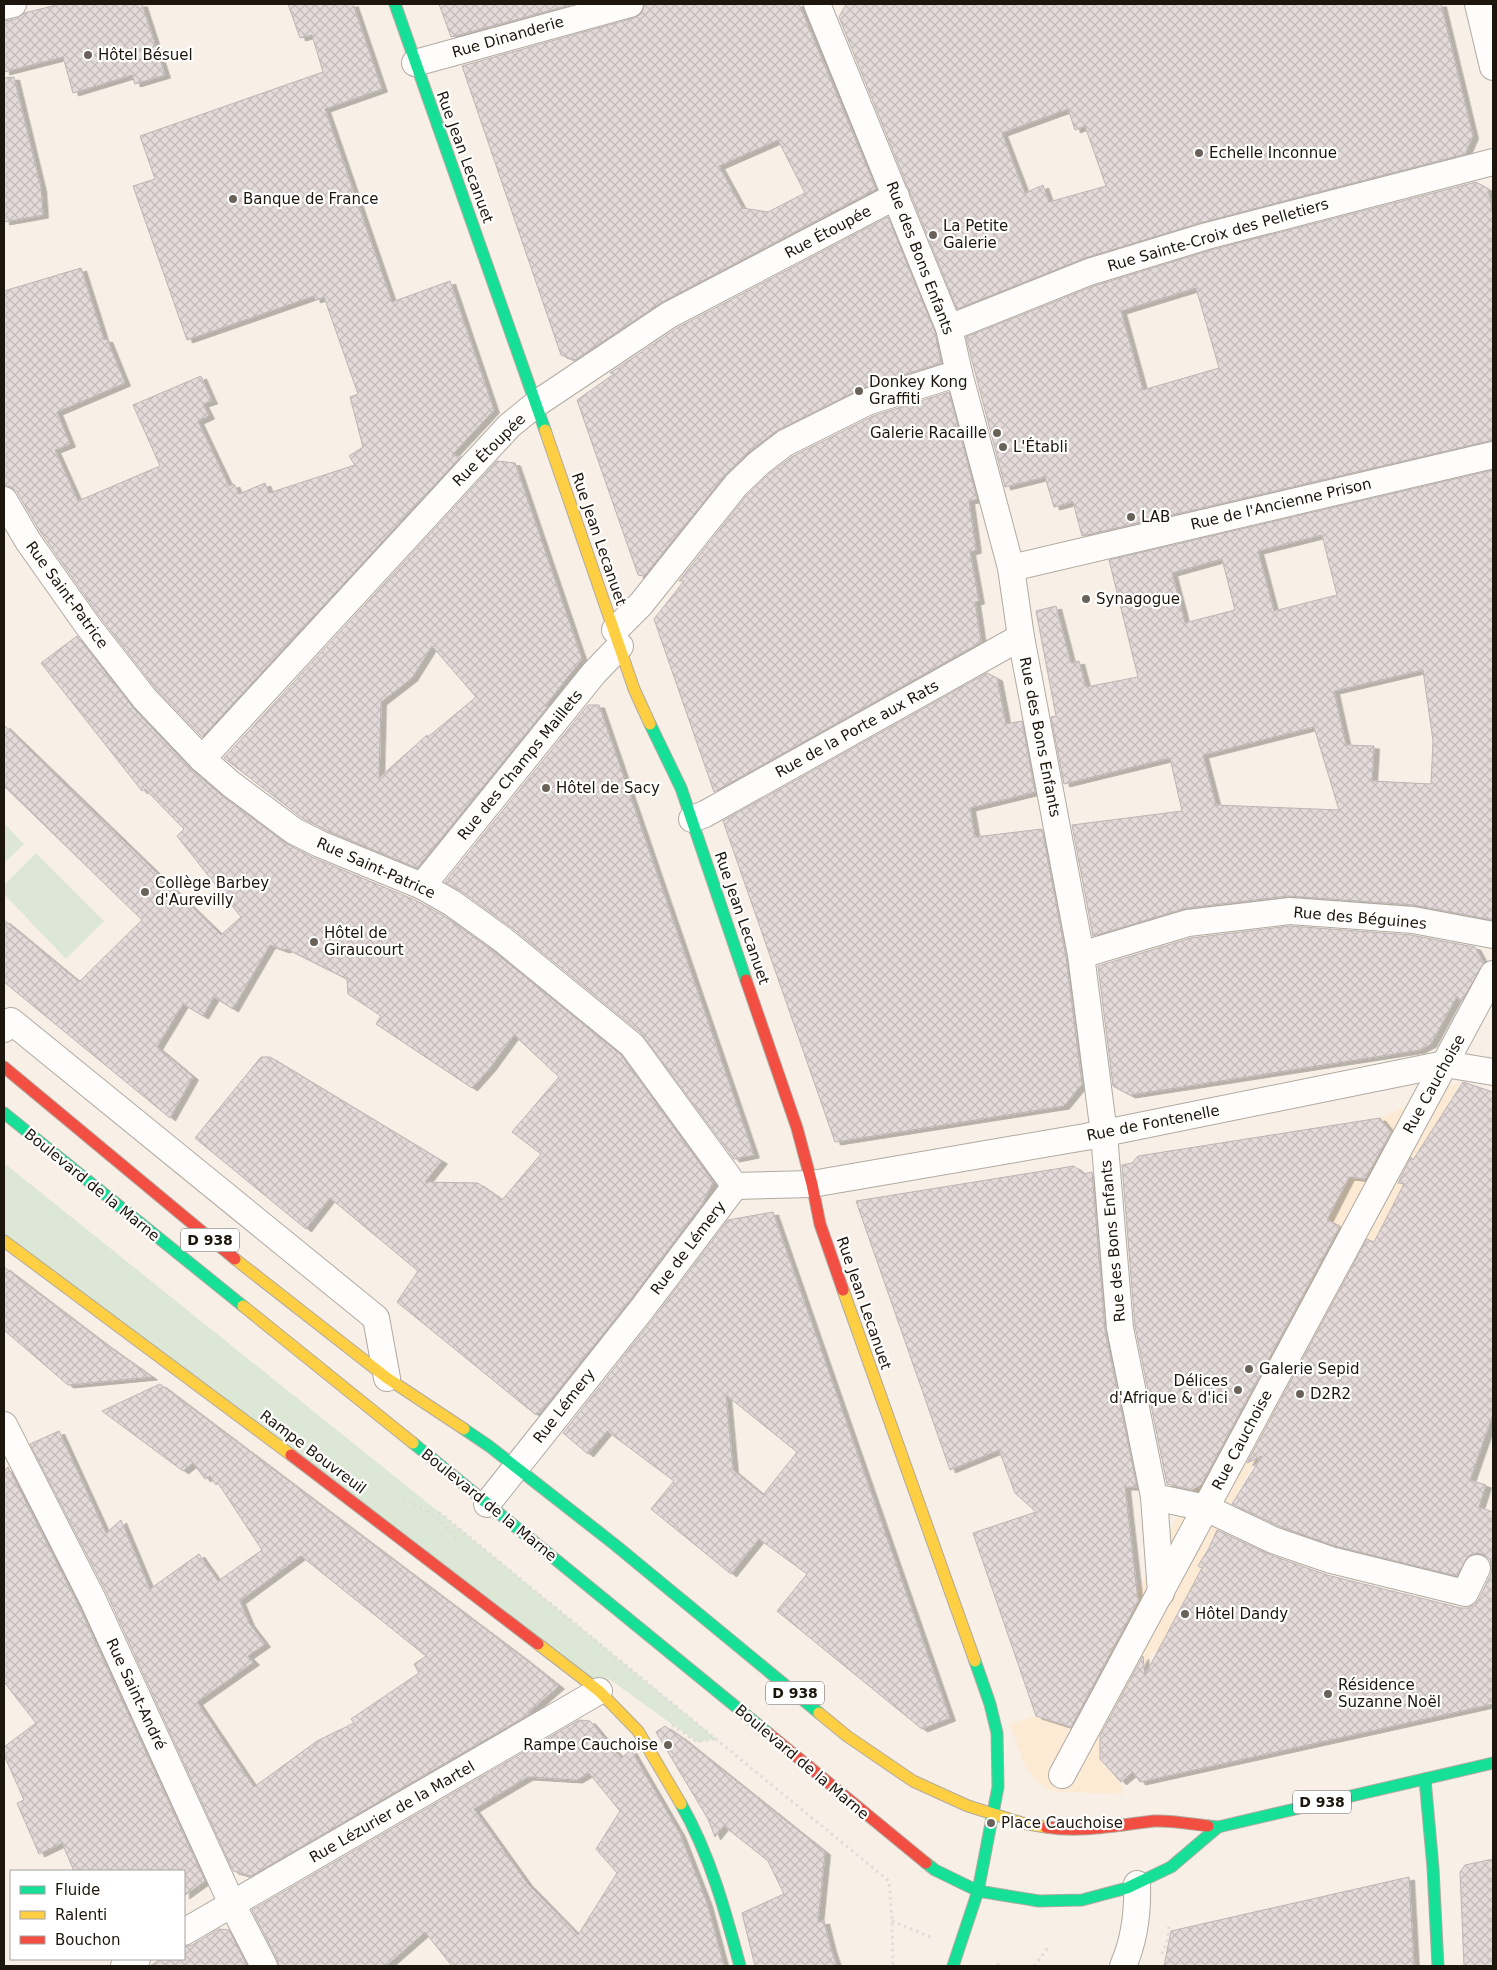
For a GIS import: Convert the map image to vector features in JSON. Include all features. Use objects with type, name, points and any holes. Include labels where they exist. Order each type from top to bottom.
[{"type":"street","points":[[4,6],[13,4]]},
{"type":"street","name":"Rue Jean Lecanuet","points":[[395,4],[643,713],[668,758],[692,819],[786,1096],[812,1184],[820,1224],[990,1704],[997,1732],[998,1787],[978,1892],[953,1966]]},
{"type":"street","name":"Rue Dinanderie","points":[[415,63],[630,4]]},
{"type":"street","name":"Rue des Bons Enfants","points":[[816,4],[949,328],[959,373],[1011,568],[1081,955],[1104,1134],[1120,1328],[1154,1496],[1161,1594]]},
{"type":"street","points":[[1478,4],[1493,67]]},
{"type":"street","name":"Rue Sainte-Croix des Pelletiers","points":[[949,328],[1089,272],[1207,236],[1493,162]]},
{"type":"street","name":"Rue Étoupée","points":[[202,759],[509,426],[536,404],[669,315],[896,196]]},
{"type":"street","name":"Rue des Champs Maillets","points":[[422,886],[588,680],[641,604],[736,485],[759,463],[785,443],[867,402],[959,373]]},
{"type":"street","name":"Rue de l'Ancienne Prison","points":[[1011,568],[1493,455]]},
{"type":"street","name":"Rue Saint-Patrice","points":[[4,500],[28,541],[94,634],[145,698],[202,759],[294,831],[320,844],[422,886],[452,904],[502,940],[632,1045],[735,1186]]},
{"type":"street","name":"Rue de la Porte aux Rats","points":[[692,819],[705,814],[1022,636]]},
{"type":"street","name":"Rue des Béguines","points":[[1081,955],[1188,923],[1290,911],[1413,920],[1491,934]]},
{"type":"street","name":"Rue Cauchoise","points":[[1062,1775],[1493,974]]},
{"type":"street","points":[[7,1025],[376,1318],[387,1378]]},
{"type":"street","name":"Rue de Fontenelle","points":[[812,1184],[1104,1134],[1445,1064],[1493,1072]]},
{"type":"street","name":"D 938","points":[[4,1067],[214,1242],[387,1378],[489,1446],[614,1544],[847,1736],[913,1781],[968,1806],[1022,1823],[1058,1829],[1124,1826],[1156,1821],[1218,1827],[1493,1763]]},
{"type":"street","name":"Boulevard de la Marne","points":[[4,1113],[487,1504],[903,1845],[936,1870],[978,1892]]},
{"type":"street","points":[[735,1186],[812,1184]]},
{"type":"street","name":"Rue de Lémery","points":[[642,1309],[735,1186]]},
{"type":"street","name":"Rampe Bouvreuil","points":[[4,1241],[236,1412],[599,1691]]},
{"type":"street","name":"Rue Lémery","points":[[487,1504],[642,1309]]},
{"type":"street","name":"Rue Saint-André","points":[[4,1425],[92,1600],[232,1904],[264,1966]]},
{"type":"street","points":[[1154,1496],[1206,1508],[1272,1540],[1331,1560],[1465,1593],[1477,1568]]},
{"type":"street","points":[[599,1691],[638,1730],[694,1827],[722,1898],[740,1966]]},
{"type":"street","name":"Rue Lézurier de la Martel","points":[[185,1931],[599,1691]]},
{"type":"street","points":[[1425,1778],[1434,1868],[1438,1966]]},
{"type":"street","name":"D 938","points":[[978,1892],[1053,1902],[1082,1900],[1137,1884],[1171,1867],[1218,1827]]},
{"type":"street","points":[[1124,1966],[1133,1943],[1138,1913],[1137,1884]]},
{"type":"street","points":[[124,1966],[135,1960]]},
{"type":"path","points":[[1453,551],[1458,549]]},
{"type":"path","points":[[439,1519],[439,1512],[889,1881],[893,1966]]},
{"type":"path","points":[[892,1921],[938,1941]]},
{"type":"path","points":[[1168,1939],[1169,1926]]},
{"type":"path","points":[[1034,1966],[1050,1945]]},
{"type":"shaded area","points":[[1461,1081],[1198,1566],[1202,1569],[1157,1653],[1152,1652],[1100,1749],[1099,1756],[1102,1763],[1121,1782],[1124,1794],[1061,1792],[1050,1790],[1036,1782],[1023,1762],[1010,1724],[1036,1716],[1064,1725],[1248,1387],[1256,1388],[1325,1224],[1349,1177],[1358,1178],[1386,1126],[1380,1118]]},
{"type":"green space","points":[[4,823],[24,844],[4,863]]},
{"type":"green space","points":[[36,853],[104,921],[66,959],[4,894],[4,885]]},
{"type":"green space","points":[[4,1163],[439,1512],[716,1739],[697,1742],[609,1679],[592,1686],[4,1236]]},
{"type":"building","points":[[61,4],[142,4],[165,75],[135,84],[132,75],[73,93],[63,57],[4,72],[4,21],[16,19],[24,13]]},
{"type":"building","points":[[288,4],[353,4],[382,89],[325,109],[392,302],[450,281],[494,410],[452,455],[461,456],[202,737],[156,689],[100,617],[41,533],[17,492],[11,487],[4,485],[4,291],[81,268],[104,340],[107,339],[125,383],[57,412],[70,444],[55,450],[78,501],[160,466],[133,405],[201,376],[212,401],[203,404],[209,416],[198,421],[229,486],[234,484],[239,494],[265,483],[269,493],[355,465],[349,456],[363,447],[350,397],[358,394],[324,297],[315,300],[314,296],[187,340],[133,186],[155,179],[140,136],[323,72],[312,35],[300,38]]},
{"type":"building","points":[[439,4],[574,4],[451,37]]},
{"type":"building","points":[[645,4],[799,4],[876,189],[662,302],[575,360],[561,355],[462,66],[634,18],[641,14]],"holes":[[[778,140],[805,193],[768,212],[742,208],[719,166]]]},
{"type":"building","points":[[846,4],[1441,4],[1473,136],[1465,154],[1203,222],[1085,258],[957,309],[839,17]],"holes":[[[1068,109],[1075,130],[1085,126],[1106,186],[1049,202],[1043,185],[1025,193],[1002,133]]]},
{"type":"building","points":[[14,77],[41,188],[43,215],[4,222],[4,78]]},
{"type":"building","points":[[1476,182],[1488,189],[1493,215],[1493,440],[1082,536],[1073,502],[1054,507],[1045,477],[1005,487],[966,337],[1094,286],[1211,250]],"holes":[[[1196,288],[1219,368],[1143,390],[1121,311]]]},
{"type":"building","points":[[888,217],[935,332],[941,363],[860,389],[776,431],[750,451],[726,474],[644,576],[638,575],[577,400],[614,374],[610,373],[677,328]]},
{"type":"building","points":[[949,392],[977,499],[969,501],[976,550],[970,552],[979,601],[975,602],[981,642],[714,792],[654,619],[684,581],[679,581],[747,495],[769,474],[793,456],[873,416]]},
{"type":"building","points":[[497,461],[515,463],[582,659],[545,706],[548,706],[417,868],[302,818],[224,758]],"holes":[[[432,646],[476,697],[428,737],[427,735],[379,778],[381,702],[412,678]]]},
{"type":"building","points":[[1493,470],[1493,920],[1414,905],[1288,896],[1186,908],[1093,936],[1072,825],[1182,811],[1170,758],[1064,784],[1051,717],[1056,716],[1036,611],[1056,606],[1071,663],[1079,661],[1086,687],[1138,677],[1109,560]],"holes":[[[1322,535],[1337,595],[1274,611],[1258,551]],[[1222,559],[1235,610],[1185,623],[1172,573]],[[1423,670],[1433,741],[1431,784],[1372,781],[1374,746],[1346,745],[1334,691]],[[1314,727],[1339,810],[1216,805],[1203,755]]]},
{"type":"building","points":[[77,636],[134,709],[191,769],[222,796],[287,844],[314,858],[415,900],[444,916],[493,951],[621,1055],[713,1182],[702,1204],[630,1300],[539,1414],[536,1415],[397,1302],[418,1271],[330,1198],[306,1229],[195,1138],[261,1057],[270,1057],[442,1161],[425,1182],[478,1183],[502,1200],[541,1154],[512,1132],[559,1077],[514,1035],[490,1068],[472,1088],[376,1024],[381,1016],[348,994],[347,979],[287,949],[284,950],[270,945],[233,1009],[214,997],[203,1016],[183,1004],[157,1047],[193,1077],[170,1118],[4,982],[4,920],[79,982],[142,920],[4,786],[4,725],[221,935],[241,917],[177,836],[184,829],[145,789],[142,791],[41,663]]},
{"type":"building","points":[[987,673],[997,678],[1006,724],[1022,721],[1035,792],[970,808],[975,837],[1042,829],[1066,957],[1082,1084],[1064,1106],[835,1142],[723,821]]},
{"type":"building","points":[[588,705],[599,705],[754,1155],[734,1159],[641,1033],[511,927],[461,891],[445,882]]},
{"type":"building","points":[[1290,926],[1411,935],[1475,947],[1484,963],[1461,1002],[1457,996],[1431,1044],[1420,1050],[1130,1095],[1113,1086],[1098,966],[1191,938]]},
{"type":"building","points":[[1463,1082],[1493,1092],[1493,1414],[1470,1480],[1486,1485],[1479,1507],[1493,1512],[1493,1704],[1140,1782],[1133,1772],[1121,1782],[1100,1759],[1100,1736],[1143,1656],[1145,1675],[1202,1568],[1198,1566],[1217,1530],[1268,1554],[1327,1575],[1461,1608],[1468,1608],[1474,1605],[1479,1599],[1491,1574],[1492,1567],[1490,1560],[1483,1554],[1475,1553],[1468,1556],[1457,1576],[1335,1546],[1279,1526],[1232,1504],[1262,1456],[1247,1463],[1367,1239],[1374,1242],[1404,1184],[1398,1183],[1411,1157],[1413,1160]]},
{"type":"building","points":[[1380,1118],[1391,1132],[1365,1179],[1349,1177],[1327,1220],[1340,1226],[1201,1485],[1192,1490],[1167,1484],[1135,1326],[1122,1165],[1132,1163],[1138,1156]]},
{"type":"building","points":[[1074,1166],[1083,1174],[1092,1172],[1105,1331],[1137,1487],[1125,1487],[1138,1601],[1071,1727],[1036,1716],[973,1533],[1036,1512],[1015,1493],[999,1450],[950,1470],[856,1201]]},
{"type":"building","points":[[773,1212],[950,1718],[922,1729],[777,1611],[807,1574],[759,1539],[731,1574],[651,1509],[674,1481],[607,1431],[588,1454],[563,1433],[654,1318],[728,1220]],"holes":[[[726,1395],[797,1452],[763,1495],[733,1470]]]},
{"type":"building","points":[[4,1267],[152,1377],[68,1385],[4,1330]]},
{"type":"building","points":[[160,1384],[559,1686],[528,1713],[531,1713],[251,1876],[233,1871],[107,1594],[30,1444],[59,1431],[106,1533],[121,1520],[150,1589],[199,1554],[218,1581],[262,1550],[218,1483],[216,1485],[210,1476],[205,1479],[193,1463],[183,1471],[102,1411]],"holes":[[[301,1556],[426,1656],[414,1664],[419,1673],[351,1719],[354,1723],[317,1741],[254,1787],[197,1702],[254,1662],[248,1656],[265,1644],[249,1623],[240,1601]]]},
{"type":"building","points":[[8,1467],[79,1607],[205,1881],[185,1895],[185,1870],[74,1870],[62,1843],[39,1854],[17,1803],[24,1800],[4,1755],[4,1747],[36,1723],[4,1682],[4,1471]]},
{"type":"building","points":[[579,1720],[590,1721],[621,1758],[631,1750],[680,1834],[707,1903],[724,1966],[452,1966],[425,1932],[386,1966],[279,1966],[252,1910]],"holes":[[[589,1773],[620,1811],[596,1849],[617,1873],[578,1935],[527,1883],[474,1809],[528,1777],[577,1780]]]},
{"type":"building","points":[[665,1726],[825,1852],[818,1922],[824,1921],[837,1966],[755,1966],[742,1913],[784,1894],[768,1861],[724,1826],[715,1837],[708,1819],[656,1732]]},
{"type":"building","points":[[1493,1859],[1493,1966],[1464,1966],[1460,1872],[1465,1865]]},
{"type":"building","points":[[1409,1877],[1414,1966],[1164,1966],[1171,1931]]},
{"type":"building","points":[[219,1929],[229,1930],[247,1966],[150,1966],[159,1960],[185,1960],[185,1947],[192,1945]]},
{"type":"traffic: fast","points":[[395,4],[545,430]]},
{"type":"traffic: fast","points":[[650,724],[681,788],[746,980]]},
{"type":"traffic: fast","points":[[4,1113],[243,1306]]},
{"type":"traffic: fast","points":[[464,1429],[489,1446],[614,1544],[819,1713]]},
{"type":"traffic: fast","points":[[413,1443],[768,1733]]},
{"type":"traffic: fast","points":[[953,1966],[978,1891],[998,1787],[997,1733],[990,1704],[975,1661]]},
{"type":"traffic: fast","points":[[1208,1826],[1218,1827],[1493,1763]]},
{"type":"traffic: fast","points":[[1425,1779],[1433,1868],[1438,1966]]},
{"type":"traffic: fast","points":[[681,1804],[708,1863],[740,1966]]},
{"type":"traffic: fast","points":[[926,1863],[935,1870],[978,1891],[1039,1901],[1082,1900],[1127,1888],[1171,1867],[1218,1827]]},
{"type":"traffic: slow","points":[[545,430],[634,689],[650,724]]},
{"type":"traffic: slow","points":[[4,1241],[291,1455]]},
{"type":"traffic: slow","points":[[235,1259],[387,1378],[464,1429]]},
{"type":"traffic: slow","points":[[843,1290],[975,1661]]},
{"type":"traffic: slow","points":[[243,1306],[413,1443]]},
{"type":"traffic: slow","points":[[538,1644],[599,1691],[638,1731],[681,1804]]},
{"type":"traffic: slow","points":[[819,1713],[847,1736],[913,1781],[968,1806],[1022,1823],[1046,1827]]},
{"type":"traffic: jam","points":[[746,980],[797,1128],[812,1184],[820,1224],[843,1290]]},
{"type":"traffic: jam","points":[[4,1067],[235,1259]]},
{"type":"traffic: jam","points":[[291,1455],[538,1644]]},
{"type":"traffic: jam","points":[[768,1733],[926,1863]]},
{"type":"traffic: jam","points":[[1046,1827],[1086,1829],[1154,1821],[1208,1826]]},
{"type":"place","name":"Hôtel Bésuel","points":[[88,55]]},
{"type":"place","name":"Echelle Inconnue","points":[[1199,153]]},
{"type":"place","name":"Banque de France","points":[[233,199]]},
{"type":"place","name":"La Petite Galerie","points":[[933,235]]},
{"type":"place","name":"Donkey Kong Graffiti","points":[[859,391]]},
{"type":"place","name":"Galerie Racaille","points":[[997,433]]},
{"type":"place","name":"L'Établi","points":[[1003,447]]},
{"type":"place","name":"LAB","points":[[1131,517]]},
{"type":"place","name":"Synagogue","points":[[1086,599]]},
{"type":"place","name":"Hôtel de Sacy","points":[[546,788]]},
{"type":"place","name":"Collège Barbey d'Aurevilly","points":[[145,892]]},
{"type":"place","name":"Hôtel de Giraucourt","points":[[314,942]]},
{"type":"place","name":"Galerie Sepid","points":[[1249,1369]]},
{"type":"place","name":"Délices d'Afrique & d'ici","points":[[1238,1390]]},
{"type":"place","name":"D2R2","points":[[1300,1394]]},
{"type":"place","name":"Hôtel Dandy","points":[[1185,1614]]},
{"type":"place","name":"Résidence Suzanne Noël","points":[[1328,1694]]},
{"type":"place","name":"Rampe Cauchoise","points":[[668,1745]]},
{"type":"place","name":"Place Cauchoise","points":[[991,1823]]}]
